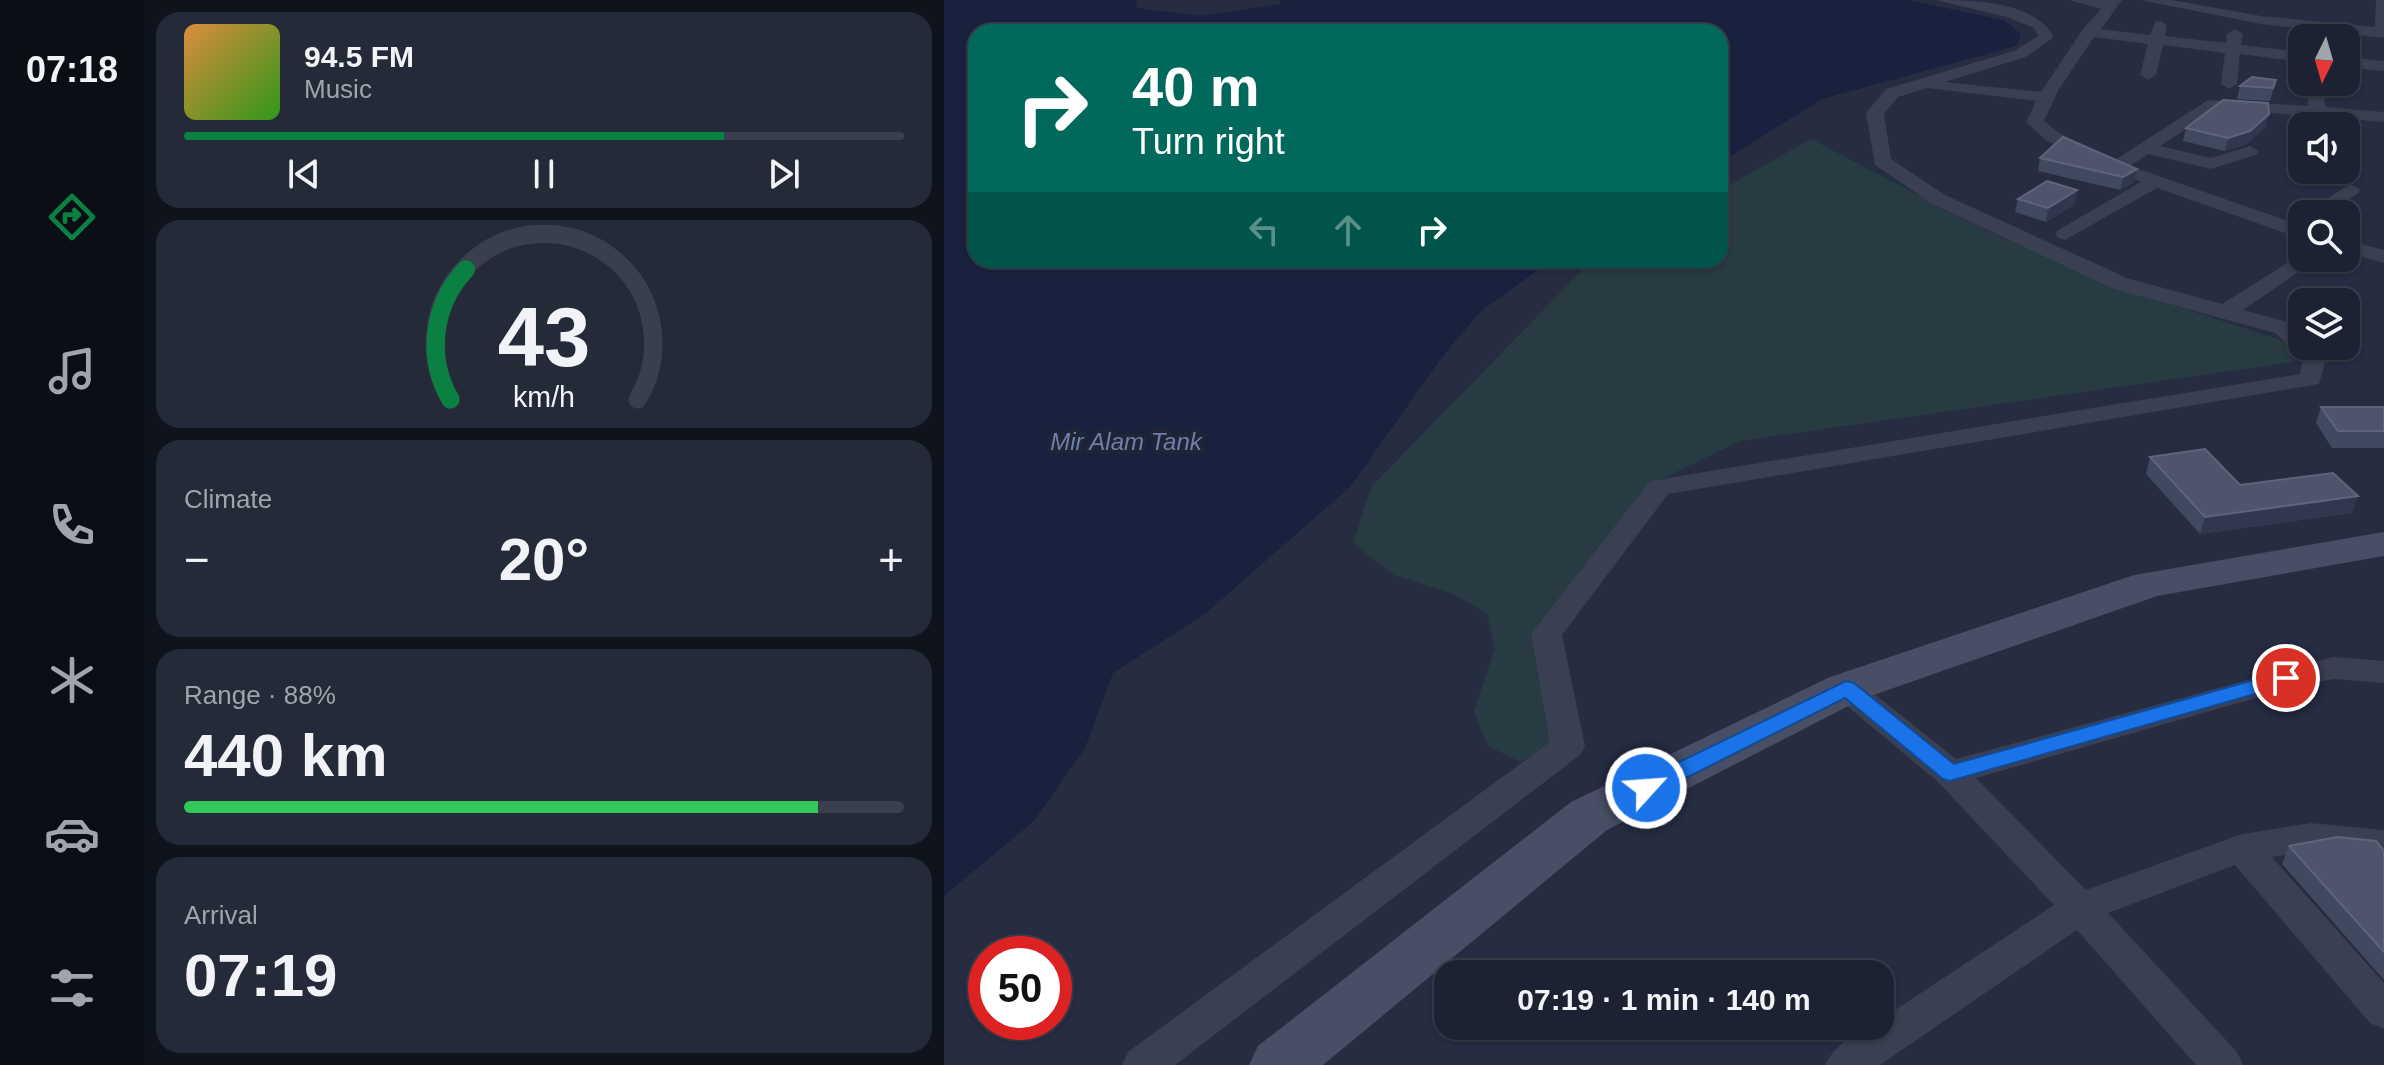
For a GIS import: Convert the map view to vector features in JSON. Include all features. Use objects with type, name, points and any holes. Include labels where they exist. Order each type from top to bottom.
[{"type":"main road","points":[[1279,1065],[1589,816],[1846,688],[2149,584],[2384,544]]},
{"type":"street","points":[[1943,0],[2011,13],[2040,25],[2046,37],[2020,54],[1892,93],[1875,113],[1882,161],[1938,199],[2119,283],[2283,328],[2288,332]]},
{"type":"street","points":[[2076,0],[2113,3]]},
{"type":"street","points":[[2147,0],[2288,26]]},
{"type":"street","points":[[2261,20],[2271,0]]},
{"type":"street","points":[[2360,33],[2383,33],[2383,0]]},
{"type":"street","points":[[2113,3],[2088,32],[2045,97],[2035,122],[2053,137],[2116,167],[2288,225]]},
{"type":"street","points":[[2148,75],[2161,23]]},
{"type":"street","points":[[2088,32],[2156,40],[2234,41],[2288,54]]},
{"type":"street","points":[[2229,84],[2234,41]]},
{"type":"street","points":[[2360,63],[2384,66]]},
{"type":"street","points":[[1922,84],[2045,97]]},
{"type":"street","points":[[2116,167],[2207,105],[2288,113]]},
{"type":"street","points":[[2360,116],[2384,117]]},
{"type":"street","points":[[2147,148],[2213,165],[2231,162],[2250,151]]},
{"type":"street","points":[[2065,234],[2156,181]]},
{"type":"street","points":[[2335,200],[2350,190]]},
{"type":"street","points":[[2360,250],[2384,257]]},
{"type":"street","points":[[2225,312],[2288,272]]},
{"type":"street","points":[[1143,1065],[1568,746],[1546,634],[1659,487],[2311,379],[2314,360]]},
{"type":"street","points":[[1950,773],[2286,678],[2333,668],[2384,672]]},
{"type":"street","points":[[1846,688],[1950,773],[2080,908],[2222,1065]]},
{"type":"street","points":[[1846,1065],[2080,908],[2242,848],[2311,837],[2384,844]]},
{"type":"street","points":[[2242,848],[2384,1011]]},
{"type":"shaded area","points":[[1811,139],[1980,227],[2102,282],[2287,342],[2288,360],[2294,362],[1740,441],[1647,486],[1536,633],[1561,743],[1520,762],[1488,746],[1474,712],[1495,648],[1487,614],[1453,594],[1394,575],[1353,543],[1371,487],[1584,268],[1728,268],[1728,186]]},
{"type":"water","name":"Mir Alam Tank","points":[[944,0],[1136,0],[1137,8],[1200,16],[1280,4],[1281,0],[1907,0],[2004,20],[2021,34],[2016,46],[1822,99],[1728,158],[1728,24],[968,24],[968,268],[1541,268],[1481,311],[1445,353],[1350,487],[1205,614],[1113,673],[1085,748],[1034,821],[944,896]]},
{"type":"building","points":[[2252,77],[2276,80],[2273,88],[2240,86]]},
{"type":"building","points":[[2223,100],[2268,103],[2269,114],[2250,131],[2228,138],[2186,128]]},
{"type":"building","points":[[2063,137],[2137,169],[2123,177],[2040,158]]},
{"type":"building","points":[[2047,181],[2077,190],[2048,208],[2018,199]]},
{"type":"building","points":[[2321,407],[2384,407],[2384,431],[2338,431]]},
{"type":"building","points":[[2205,449],[2240,485],[2333,473],[2358,496],[2205,517],[2150,457]]},
{"type":"building","points":[[2337,837],[2376,841],[2384,851],[2384,952],[2289,846]]},
{"type":"route","points":[[1646,788],[1846,688],[1950,773],[2286,678]]}]
